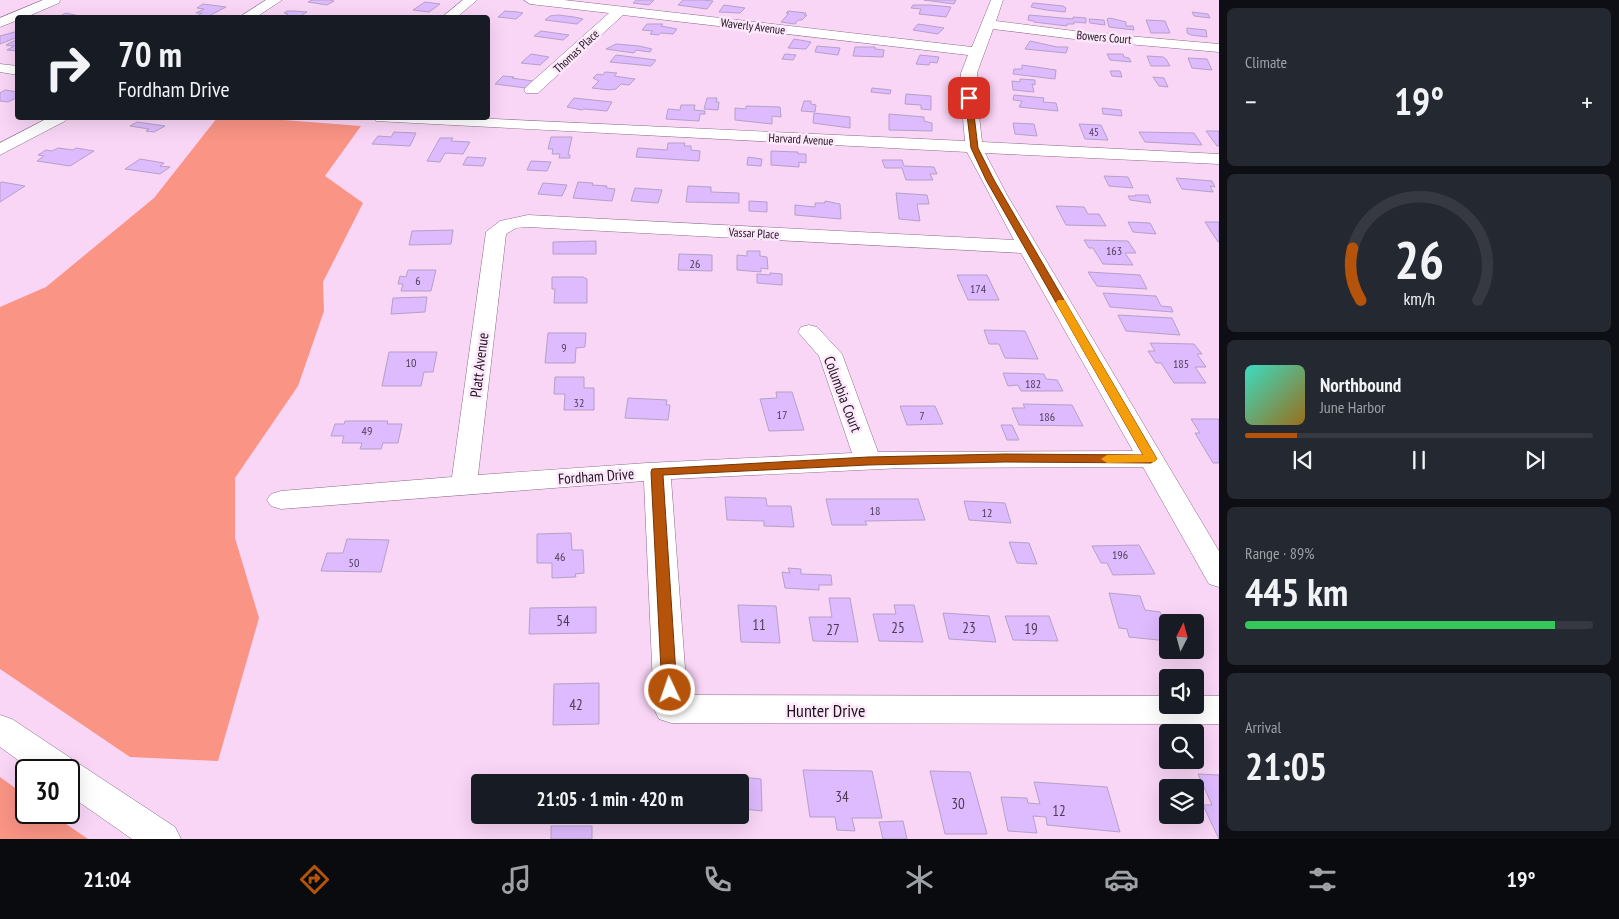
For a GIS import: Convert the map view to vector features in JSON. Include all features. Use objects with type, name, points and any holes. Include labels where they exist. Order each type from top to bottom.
[{"type":"street","points":[[17,15],[54,0]]},
{"type":"street","points":[[249,15],[276,0]]},
{"type":"street","points":[[450,15],[471,0]]},
{"type":"street","name":"Waverly Avenue","points":[[530,0],[976,52]]},
{"type":"street","points":[[997,0],[969,73],[969,98],[974,148],[998,195],[1219,576]]},
{"type":"street","name":"Thomas Place","points":[[532,90],[619,10]]},
{"type":"street","points":[[0,22],[15,16]]},
{"type":"street","name":"Bowers Court","points":[[988,24],[1082,36],[1219,48]]},
{"type":"street","points":[[0,68],[15,70]]},
{"type":"street","points":[[0,150],[55,120]]},
{"type":"street","name":"Harvard Avenue","points":[[421,120],[1219,160]]},
{"type":"street","name":"Vassar Place","points":[[494,246],[496,232],[502,226],[512,222],[528,221],[1029,248]]},
{"type":"street","name":"Platt Avenue","points":[[464,484],[494,246]]},
{"type":"street","name":"Columbia Court","points":[[809,332],[830,354],[868,461]]},
{"type":"street","name":"Fordham Drive","points":[[281,500],[464,484],[868,461],[1005,458],[1151,459]]},
{"type":"street","name":"Hunter Drive","points":[[657,472],[671,710],[1219,710]]},
{"type":"street","points":[[0,729],[44,759]]},
{"type":"street","points":[[80,783],[162,839]]},
{"type":"shaded area","points":[[215,120],[284,120],[361,126],[325,176],[363,203],[323,282],[324,311],[298,386],[235,478],[235,538],[259,618],[218,761],[130,757],[0,669],[0,307],[46,287],[154,198]]},
{"type":"shaded area","points":[[0,777],[15,788],[15,824],[66,824],[88,839],[0,839]]},
{"type":"building","points":[[312,0],[334,1],[327,5],[308,2]]},
{"type":"building","points":[[636,0],[654,0],[649,5],[633,3]]},
{"type":"building","points":[[683,0],[713,1],[707,9],[678,5]]},
{"type":"building","points":[[924,0],[956,0],[954,4]]},
{"type":"building","points":[[425,2],[440,4],[429,12],[413,10]]},
{"type":"building","points":[[1033,3],[1063,6],[1066,8],[1065,12],[1046,10],[1031,7]]},
{"type":"building","points":[[203,4],[226,7],[211,15],[199,15],[202,13],[196,13],[204,9],[197,8]]},
{"type":"building","points":[[724,5],[745,8],[740,13],[719,12]]},
{"type":"building","points":[[913,5],[951,7],[946,17],[919,14],[921,9],[911,8]]},
{"type":"building","points":[[287,11],[307,12],[302,15],[286,15],[288,14],[284,13]]},
{"type":"building","points":[[505,11],[523,13],[516,19],[498,17]]},
{"type":"building","points":[[788,11],[806,13],[804,15],[807,15],[795,24],[781,22],[789,13],[786,13]]},
{"type":"building","points":[[1192,12],[1208,14],[1210,18],[1194,16]]},
{"type":"building","points":[[558,15],[583,19],[577,24],[545,20],[550,16]]},
{"type":"building","points":[[1029,15],[1073,19],[1073,17],[1086,18],[1086,23],[1074,22],[1074,24],[1067,24],[1067,26],[1034,22],[1028,20]]},
{"type":"building","points":[[1089,19],[1104,20],[1105,25],[1090,23]]},
{"type":"building","points":[[1107,19],[1126,22],[1126,26],[1133,26],[1134,30],[1109,27]]},
{"type":"building","points":[[1146,20],[1165,21],[1170,33],[1151,33]]},
{"type":"building","points":[[647,24],[663,24],[661,26],[677,29],[673,34],[650,34],[653,31],[642,30]]},
{"type":"building","points":[[918,24],[944,28],[938,34],[913,30]]},
{"type":"building","points":[[1187,28],[1206,30],[1207,37],[1191,35],[1187,33]]},
{"type":"building","points":[[541,31],[569,35],[563,40],[534,36]]},
{"type":"building","points":[[15,32],[15,38],[0,44],[0,36]]},
{"type":"building","points":[[794,39],[811,42],[806,49],[788,48]]},
{"type":"building","points":[[15,40],[15,51],[7,50],[14,46],[6,45]]},
{"type":"building","points":[[1030,41],[1057,47],[1068,47],[1066,53],[1025,49]]},
{"type":"building","points":[[616,44],[652,49],[650,52],[636,50],[634,53],[606,49]]},
{"type":"building","points":[[817,46],[840,48],[838,55],[815,52]]},
{"type":"building","points":[[855,47],[875,47],[875,49],[884,50],[883,57],[853,56]]},
{"type":"building","points":[[531,54],[549,57],[540,65],[521,63]]},
{"type":"building","points":[[785,54],[796,55],[793,60],[782,59]]},
{"type":"building","points":[[1107,54],[1123,54],[1131,62],[1110,60]]},
{"type":"building","points":[[616,55],[656,60],[651,66],[610,62]]},
{"type":"building","points":[[920,55],[939,57],[937,63],[930,62],[929,65],[916,64]]},
{"type":"building","points":[[1147,56],[1163,57],[1170,66],[1151,66]]},
{"type":"building","points":[[1188,58],[1207,59],[1212,70],[1192,68]]},
{"type":"building","points":[[1022,65],[1056,70],[1055,79],[1013,74],[1014,69],[1022,69]]},
{"type":"building","points":[[1110,71],[1120,71],[1122,77],[1112,76]]},
{"type":"building","points":[[605,72],[617,73],[614,76],[635,79],[629,85],[621,84],[616,89],[592,88],[599,81],[593,78],[597,74],[603,75]]},
{"type":"building","points":[[503,76],[533,81],[526,88],[495,84]]},
{"type":"building","points":[[1153,77],[1164,78],[1168,87],[1159,86]]},
{"type":"building","points":[[1020,79],[1035,80],[1035,85],[1032,84],[1034,92],[1013,90],[1012,81],[1020,82]]},
{"type":"building","points":[[872,88],[891,90],[890,94],[871,92]]},
{"type":"building","points":[[5,90],[15,92],[15,98],[8,102],[0,101],[0,93]]},
{"type":"building","points":[[906,94],[931,96],[931,110],[921,109],[921,105],[905,104]]},
{"type":"building","points":[[1014,95],[1044,98],[1043,102],[1056,103],[1058,111],[1019,107],[1022,101],[1013,100]]},
{"type":"building","points":[[574,98],[612,102],[607,111],[567,107]]},
{"type":"building","points":[[707,98],[717,98],[716,102],[719,102],[718,110],[704,109]]},
{"type":"building","points":[[804,101],[811,101],[811,104],[816,105],[815,112],[801,111]]},
{"type":"building","points":[[681,105],[695,105],[694,110],[705,111],[705,114],[700,114],[699,121],[666,119],[668,109],[680,110]]},
{"type":"building","points":[[746,106],[780,107],[781,117],[772,116],[772,124],[735,120],[735,108],[746,109]]},
{"type":"building","points":[[1102,108],[1121,110],[1122,116],[1103,114]]},
{"type":"building","points":[[814,113],[850,117],[850,128],[813,123]]},
{"type":"building","points":[[889,114],[924,117],[924,121],[932,123],[932,131],[889,130]]},
{"type":"building","points":[[137,122],[165,126],[154,132],[146,131],[149,129],[130,126]]},
{"type":"building","points":[[1013,123],[1034,124],[1037,136],[1015,134]]},
{"type":"building","points":[[1079,124],[1101,125],[1108,140],[1085,139]]},
{"type":"building","points":[[1206,131],[1219,131],[1219,146],[1217,146]]},
{"type":"building","points":[[394,132],[416,133],[410,146],[372,144],[378,136],[391,137]]},
{"type":"building","points":[[1139,132],[1194,133],[1202,145],[1145,142]]},
{"type":"building","points":[[551,137],[572,137],[568,155],[570,155],[570,158],[559,158],[560,154],[552,154],[553,149],[548,149]]},
{"type":"building","points":[[440,138],[453,138],[451,141],[470,142],[463,154],[445,153],[440,162],[427,161]]},
{"type":"building","points":[[668,143],[685,143],[684,146],[691,146],[691,150],[700,151],[699,161],[636,157],[638,148],[667,150]]},
{"type":"building","points":[[58,148],[94,151],[70,166],[37,161],[44,156],[38,155],[46,150],[52,151]]},
{"type":"building","points":[[771,151],[806,154],[806,163],[799,162],[799,167],[771,165]]},
{"type":"building","points":[[467,157],[486,158],[483,166],[463,165]]},
{"type":"building","points":[[748,157],[762,159],[761,166],[747,165]]},
{"type":"building","points":[[140,159],[164,163],[160,166],[170,167],[160,174],[125,169]]},
{"type":"building","points":[[882,160],[902,160],[904,166],[934,167],[937,174],[930,174],[933,180],[906,180],[902,168],[885,168]]},
{"type":"building","points":[[531,161],[551,162],[547,171],[527,170]]},
{"type":"building","points":[[1104,176],[1128,177],[1133,188],[1109,186]]},
{"type":"building","points":[[1176,178],[1212,181],[1215,187],[1210,186],[1213,192],[1182,189]]},
{"type":"building","points":[[578,182],[593,183],[592,185],[607,186],[606,188],[615,189],[612,201],[573,198]]},
{"type":"building","points":[[0,183],[25,186],[0,202]]},
{"type":"building","points":[[543,183],[567,185],[562,196],[538,194]]},
{"type":"building","points":[[688,186],[711,187],[711,192],[739,193],[739,203],[686,202]]},
{"type":"building","points":[[635,188],[662,190],[658,203],[631,201]]},
{"type":"building","points":[[896,193],[927,195],[929,204],[917,204],[920,221],[899,219]]},
{"type":"building","points":[[1148,195],[1151,203],[1130,200],[1128,196]]},
{"type":"building","points":[[749,201],[767,202],[767,212],[749,211]]},
{"type":"building","points":[[825,201],[840,204],[841,219],[795,215],[795,205],[815,207],[815,203],[825,203]]},
{"type":"building","points":[[1056,206],[1084,207],[1088,214],[1099,214],[1106,226],[1066,225]]},
{"type":"building","points":[[1128,222],[1150,223],[1156,234],[1133,232]]},
{"type":"building","points":[[1205,222],[1219,222],[1219,242],[1218,242]]},
{"type":"building","points":[[453,230],[451,244],[409,245],[412,231]]},
{"type":"building","points":[[1084,240],[1128,241],[1136,253],[1125,253],[1133,265],[1103,264],[1093,248],[1089,248]]},
{"type":"building","points":[[596,241],[596,254],[553,254],[553,242]]},
{"type":"building","points":[[747,251],[760,251],[760,256],[767,257],[768,269],[761,268],[761,272],[737,270],[737,255],[747,256]]},
{"type":"building","points":[[679,254],[712,255],[712,271],[678,270]]},
{"type":"building","points":[[408,270],[436,270],[431,291],[401,291],[403,284],[398,284],[400,276],[406,277]]},
{"type":"building","points":[[1088,272],[1140,275],[1147,289],[1097,286]]},
{"type":"building","points":[[770,273],[782,274],[782,285],[757,283],[757,274],[770,275]]},
{"type":"building","points":[[957,275],[987,275],[999,300],[968,300]]},
{"type":"building","points":[[552,277],[583,277],[587,279],[587,303],[554,303],[555,289],[552,289]]},
{"type":"building","points":[[1103,293],[1156,296],[1161,306],[1171,307],[1173,312],[1110,307]]},
{"type":"building","points":[[427,297],[425,312],[391,314],[393,298]]},
{"type":"building","points":[[1118,315],[1172,318],[1180,335],[1126,331]]},
{"type":"building","points":[[984,330],[1025,331],[1038,359],[1005,358],[999,344],[989,344]]},
{"type":"building","points":[[548,333],[586,333],[585,347],[576,348],[575,363],[545,363]]},
{"type":"building","points":[[1150,343],[1194,344],[1202,354],[1197,354],[1206,367],[1195,367],[1206,383],[1174,383],[1161,363],[1156,363],[1148,351],[1155,351]]},
{"type":"building","points":[[389,352],[437,352],[433,372],[424,372],[421,386],[382,386]]},
{"type":"building","points":[[1003,373],[1044,374],[1046,379],[1057,380],[1063,391],[1021,391],[1018,385],[1008,386]]},
{"type":"building","points":[[555,377],[584,377],[584,388],[594,388],[594,410],[564,410],[565,394],[554,394]]},
{"type":"building","points":[[776,392],[792,392],[804,430],[769,431],[760,399],[777,398]]},
{"type":"building","points":[[628,398],[667,400],[666,405],[670,405],[668,420],[625,418]]},
{"type":"building","points":[[1023,404],[1072,405],[1083,426],[1019,425],[1012,408],[1025,408]]},
{"type":"building","points":[[900,406],[935,406],[943,424],[907,425]]},
{"type":"building","points":[[1191,419],[1219,419],[1219,463],[1213,463],[1195,433],[1200,433]]},
{"type":"building","points":[[345,421],[388,421],[387,424],[402,424],[398,443],[383,443],[381,449],[360,449],[362,443],[342,443],[344,436],[331,436],[335,424],[344,424]]},
{"type":"building","points":[[1001,425],[1012,425],[1019,440],[1007,440]]},
{"type":"building","points":[[725,497],[766,498],[767,506],[791,506],[794,527],[764,526],[764,521],[727,520]]},
{"type":"building","points":[[826,499],[918,499],[925,520],[865,521],[867,525],[832,525]]},
{"type":"building","points":[[964,501],[1005,503],[1011,523],[969,520]]},
{"type":"building","points":[[571,533],[572,550],[583,550],[584,573],[575,574],[576,577],[552,578],[552,563],[537,563],[537,534]]},
{"type":"building","points":[[347,539],[389,540],[381,572],[321,571],[327,553],[343,553]]},
{"type":"building","points":[[1009,542],[1029,543],[1037,564],[1017,563]]},
{"type":"building","points":[[1139,545],[1155,574],[1113,575],[1107,563],[1101,563],[1092,546]]},
{"type":"building","points":[[788,568],[801,569],[801,574],[831,575],[832,585],[819,585],[819,590],[785,588],[782,572],[790,573]]},
{"type":"building","points":[[1109,593],[1140,596],[1145,610],[1160,612],[1161,614],[1159,614],[1159,640],[1129,637],[1127,629],[1119,628]]},
{"type":"building","points":[[829,598],[850,598],[858,642],[813,641],[809,617],[832,617]]},
{"type":"building","points":[[738,605],[776,606],[780,643],[741,642]]},
{"type":"building","points":[[894,605],[914,605],[923,642],[879,641],[873,614],[896,614]]},
{"type":"building","points":[[596,607],[596,633],[529,634],[530,608]]},
{"type":"building","points":[[943,613],[989,616],[996,642],[949,639]]},
{"type":"building","points":[[1005,616],[1049,616],[1058,641],[1013,640]]},
{"type":"building","points":[[599,683],[599,724],[553,725],[554,684]]},
{"type":"building","points":[[803,770],[872,771],[882,818],[852,818],[855,831],[837,830],[835,817],[810,817]]},
{"type":"building","points":[[930,771],[970,772],[987,834],[945,834]]},
{"type":"building","points":[[1198,774],[1219,775],[1219,839],[1204,807],[1204,805],[1212,805],[1204,787],[1204,779],[1200,779]]},
{"type":"building","points":[[749,778],[761,779],[762,811],[749,810]]},
{"type":"building","points":[[1034,782],[1107,787],[1120,832],[1047,825],[1046,817],[1033,816],[1037,833],[1008,831],[1001,797],[1027,798],[1028,803],[1040,804]]},
{"type":"building","points":[[903,821],[907,839],[883,839],[879,822]]},
{"type":"building","points":[[551,826],[592,826],[592,839],[551,839]]},
{"type":"slow traffic","points":[[1061,303],[1151,459],[1107,459]]},
{"type":"route","points":[[670,690],[657,472],[868,461],[1005,458],[1151,459],[990,180],[974,148],[969,98]]}]
